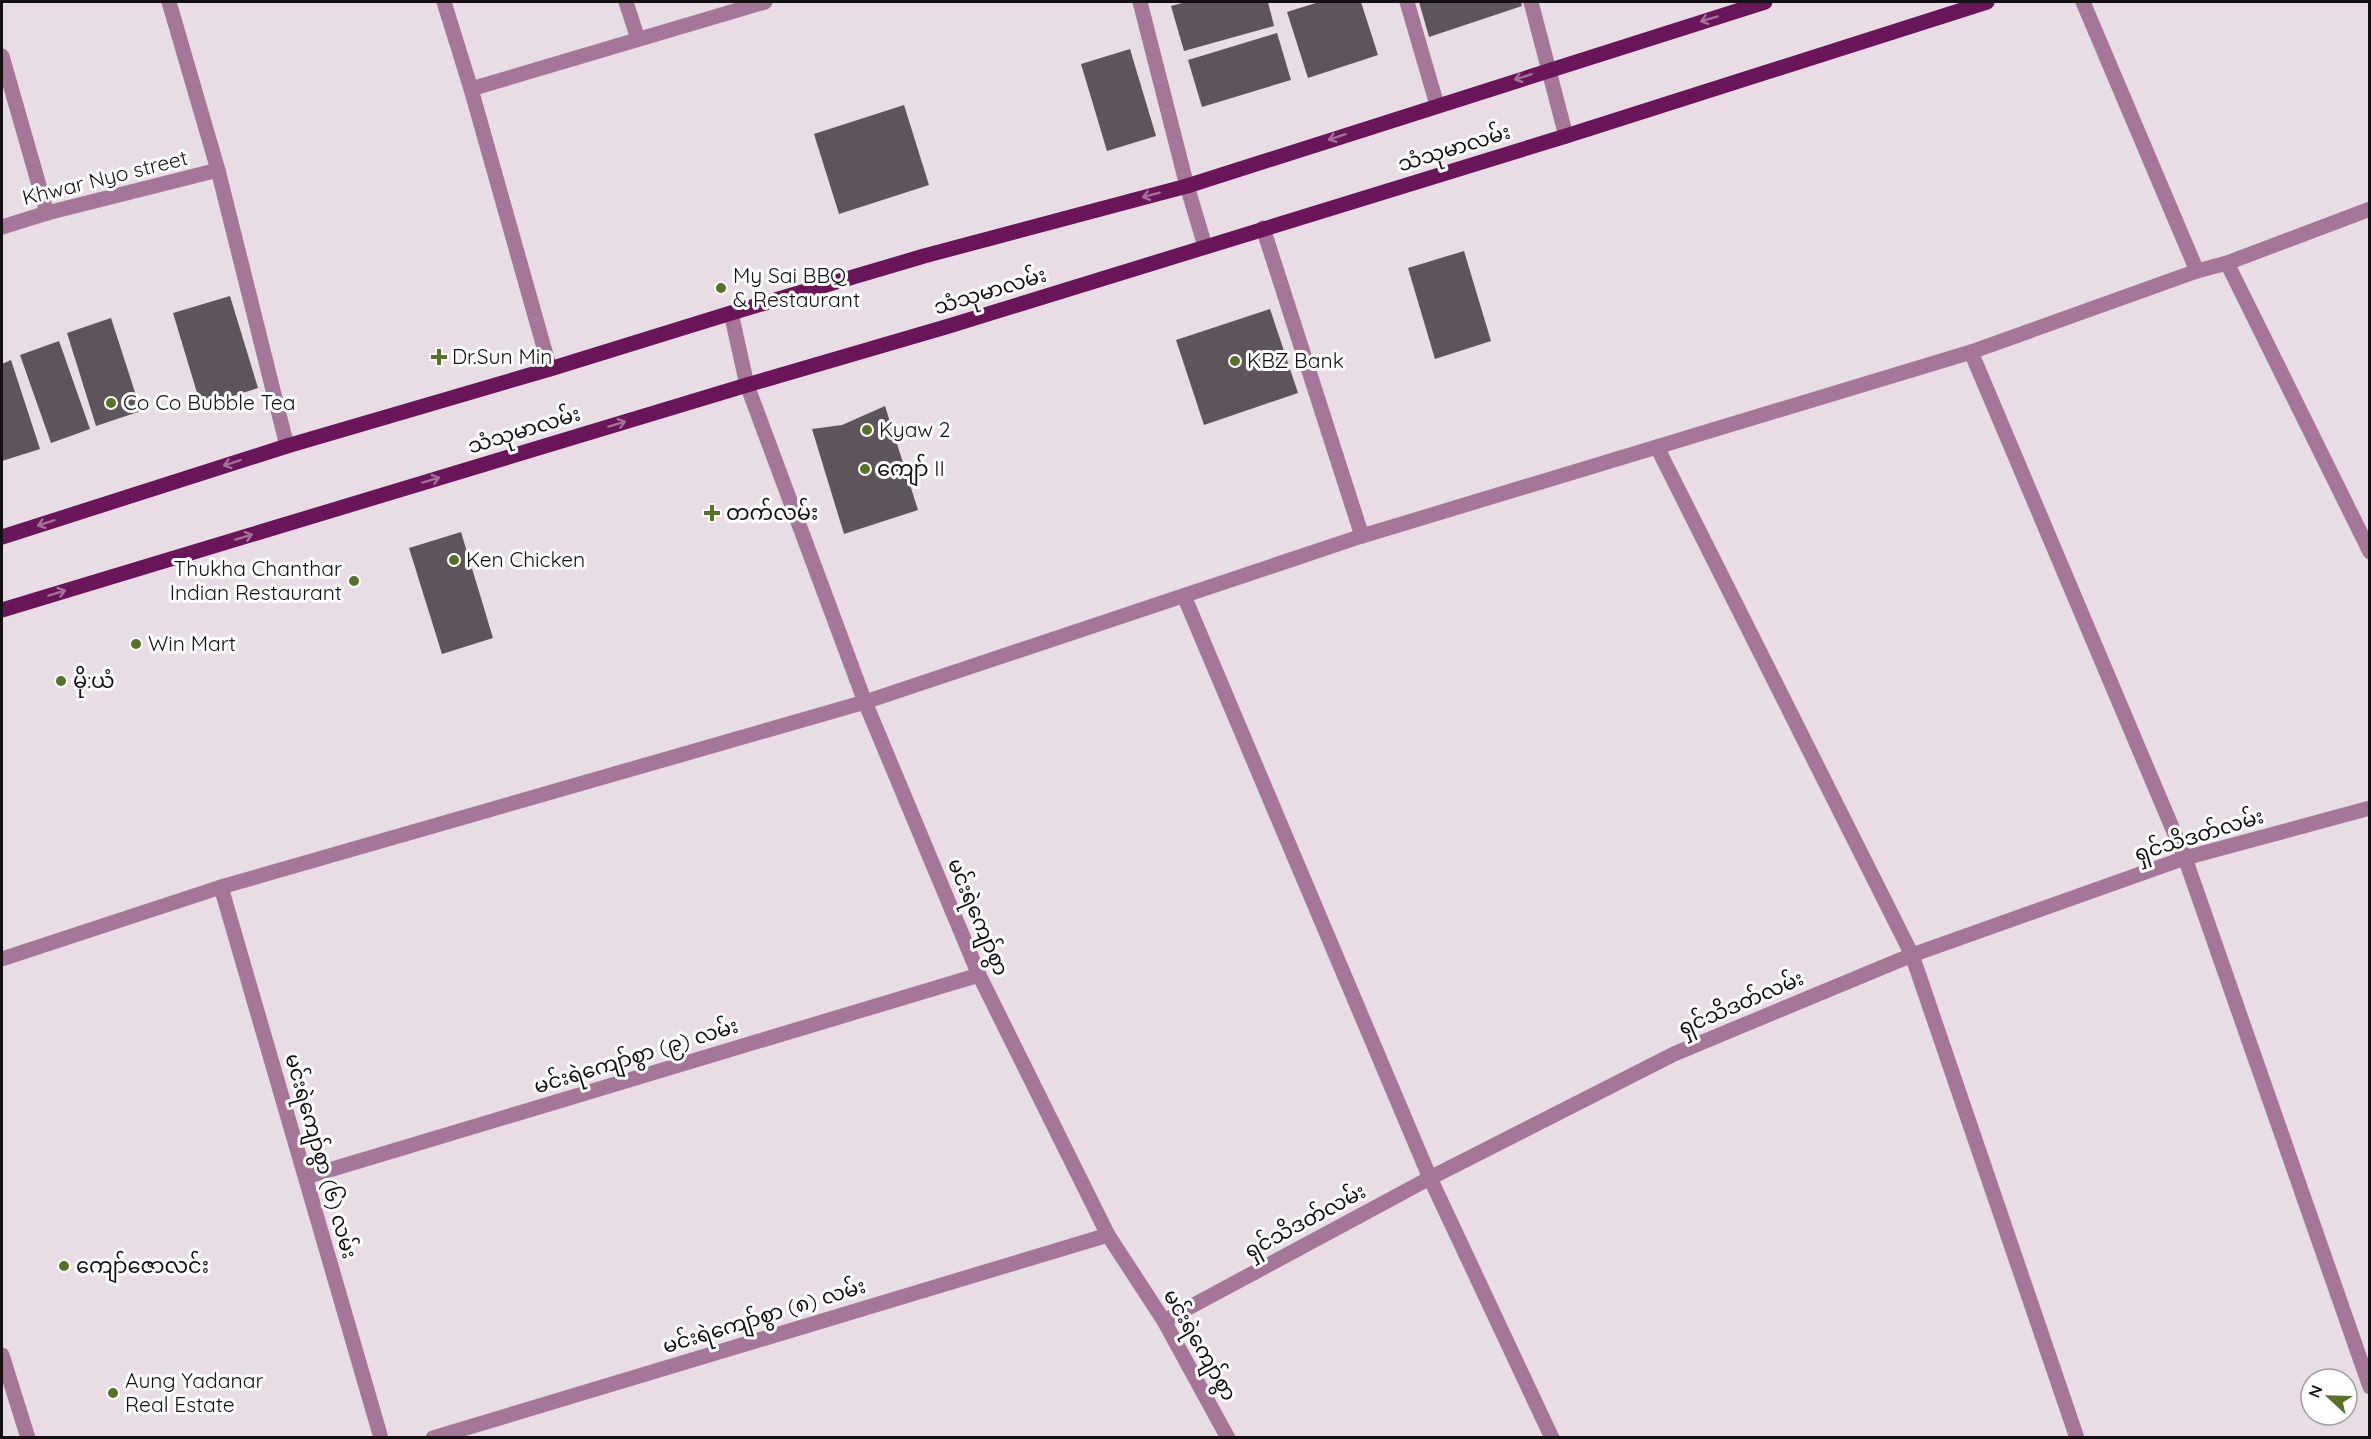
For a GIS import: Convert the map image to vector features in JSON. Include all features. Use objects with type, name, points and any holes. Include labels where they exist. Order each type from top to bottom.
[{"type":"main road","points":[[2,537],[287,446],[924,256],[1187,186],[1547,69],[1765,2]]},
{"type":"main road","name":"သံသုမာလမ်း","points":[[2,610],[948,326],[1566,136],[1987,2]]},
{"type":"street","points":[[169,2],[219,170],[287,446]]},
{"type":"street","points":[[444,2],[550,369]]},
{"type":"street","points":[[626,2],[638,39]]},
{"type":"street","points":[[471,89],[765,2]]},
{"type":"street","points":[[1140,2],[1187,186],[1205,246]]},
{"type":"street","points":[[1407,2],[1437,105]]},
{"type":"street","points":[[1531,2],[1566,136]]},
{"type":"street","points":[[2083,2],[2197,271]]},
{"type":"street","points":[[2,56],[47,213]]},
{"type":"street","name":"Khwar Nyo street","points":[[2,227],[47,213],[219,170]]},
{"type":"street","points":[[2,959],[221,887],[865,702],[1362,536],[1971,352],[2197,271],[2227,263],[2370,209]]},
{"type":"street","points":[[1263,228],[1362,536]]},
{"type":"street","points":[[2227,263],[2370,552]]},
{"type":"street","name":"မင်းရဲကျော်စွာ","points":[[732,313],[747,385],[865,702],[979,975],[1108,1235],[1164,1321],[1228,1437]]},
{"type":"street","points":[[1971,352],[2185,858],[2370,1387]]},
{"type":"street","points":[[1657,447],[1912,955],[2077,1437]]},
{"type":"street","points":[[1184,596],[1430,1178],[1552,1437]]},
{"type":"street","name":"ရှင်သိဒတ်လမ်း","points":[[1164,1321],[1430,1178],[1674,1054],[1912,955],[2185,858],[2370,808]]},
{"type":"street","name":"မင်းရဲကျော်စွာ (၆) လမ်း","points":[[221,887],[381,1437]]},
{"type":"street","name":"မင်းရဲကျော်စွာ (၉) လမ်း","points":[[306,1178],[979,975]]},
{"type":"street","name":"မင်းရဲကျော်စွာ (၈) လမ်း","points":[[433,1437],[1108,1235]]},
{"type":"street","points":[[2,1355],[28,1437]]},
{"type":"building","points":[[1186,2],[1268,2],[1274,26],[1184,51],[1171,6]]},
{"type":"building","points":[[1319,2],[1361,2],[1378,55],[1308,78],[1287,12]]},
{"type":"building","points":[[1419,2],[1521,2],[1522,6],[1429,37]]},
{"type":"building","points":[[1277,33],[1291,80],[1202,107],[1188,60]]},
{"type":"building","points":[[1130,49],[1156,136],[1107,151],[1081,64]]},
{"type":"building","points":[[904,105],[929,185],[839,214],[814,134]]},
{"type":"building","points":[[1464,251],[1491,341],[1435,359],[1408,268]]},
{"type":"building","points":[[230,296],[258,388],[201,406],[173,313]]},
{"type":"building","points":[[1270,309],[1298,393],[1204,425],[1176,340]]},
{"type":"building","points":[[111,318],[141,411],[96,426],[67,333]]},
{"type":"building","points":[[59,341],[90,429],[51,443],[20,355]]},
{"type":"building","points":[[11,360],[40,449],[2,461],[2,364]]},
{"type":"building","name":"ကျော် II","points":[[885,406],[918,510],[844,534],[812,429],[842,425]]},
{"type":"building","points":[[461,532],[493,638],[442,654],[409,548]]},
{"type":"place","name":"My Sai BBQ & Restaurant","points":[[721,288]]},
{"type":"place","name":"Dr.Sun Min","points":[[439,357]]},
{"type":"place","name":"KBZ Bank","points":[[1235,361]]},
{"type":"place","name":"Co Co Bubble Tea","points":[[111,403]]},
{"type":"place","name":"Kyaw 2","points":[[867,430]]},
{"type":"place","name":"ကျော် II","points":[[865,469]]},
{"type":"place","name":"တက်လမ်း","points":[[712,513]]},
{"type":"place","name":"Ken Chicken","points":[[454,560]]},
{"type":"place","name":"Thukha Chanthar Indian Restaurant","points":[[354,581]]},
{"type":"place","name":"Win Mart","points":[[136,644]]},
{"type":"place","name":"မို:ယံ","points":[[61,681]]},
{"type":"place","name":"ကျော်ဇောလင်း","points":[[64,1266]]},
{"type":"place","name":"Aung Yadanar Real Estate","points":[[113,1393]]}]
